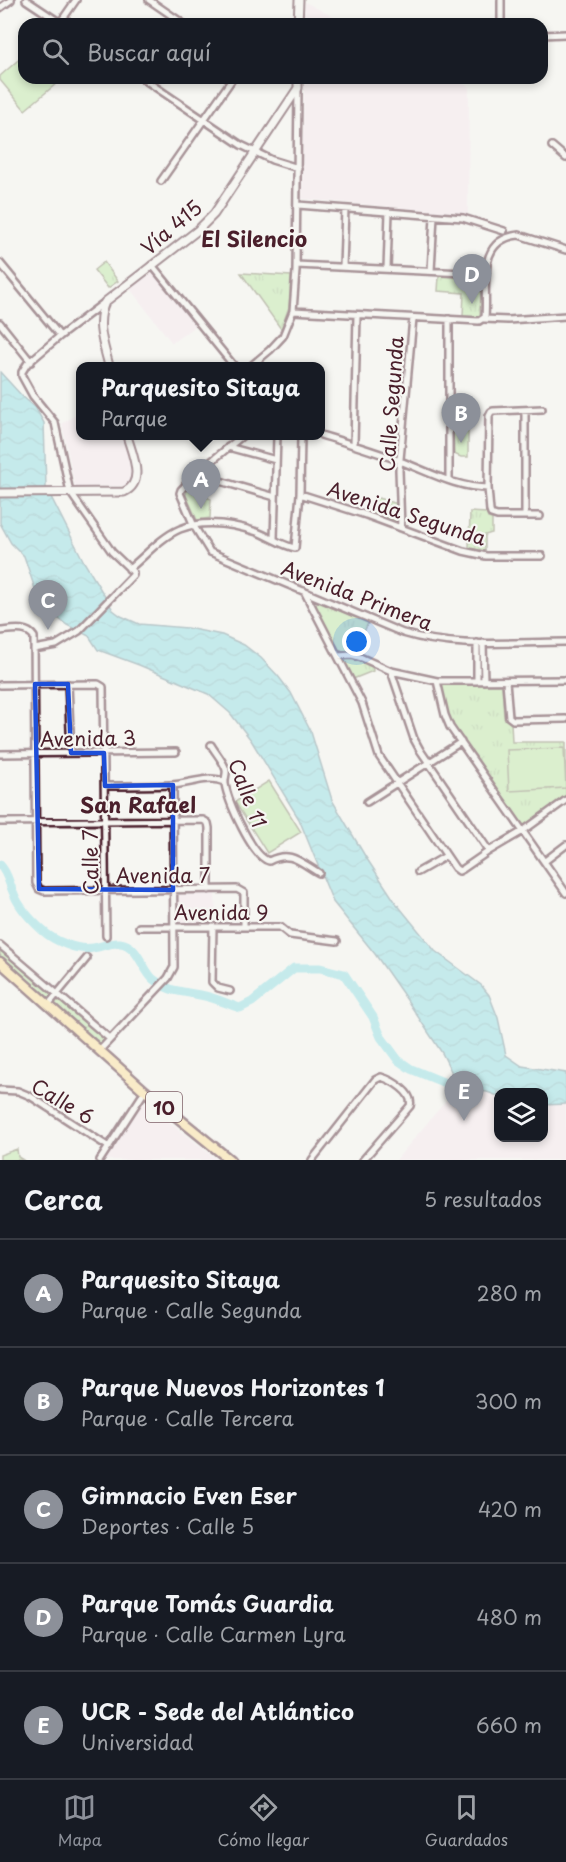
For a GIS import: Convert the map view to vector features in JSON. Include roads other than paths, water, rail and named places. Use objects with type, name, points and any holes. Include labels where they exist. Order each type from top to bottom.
[{"type":"main road","name":"10","points":[[0,962],[145,1091],[230,1160]]},
{"type":"street","points":[[0,9],[11,0]]},
{"type":"street","points":[[26,0],[53,18]]},
{"type":"street","points":[[64,18],[76,0]]},
{"type":"street","points":[[149,0],[175,18]]},
{"type":"street","points":[[298,18],[299,0]]},
{"type":"street","points":[[501,0],[501,18]]},
{"type":"street","points":[[548,35],[566,34]]},
{"type":"street","points":[[151,84],[255,153],[298,168]]},
{"type":"street","points":[[161,182],[228,84]]},
{"type":"street","points":[[256,362],[283,336],[293,311],[298,205],[298,84]]},
{"type":"street","name":"Vía 415","points":[[105,302],[198,230],[214,214],[298,88]]},
{"type":"street","points":[[552,146],[566,158]]},
{"type":"street","points":[[298,205],[463,218],[504,231]]},
{"type":"street","points":[[343,267],[345,209]]},
{"type":"street","points":[[387,269],[389,212]]},
{"type":"street","points":[[431,271],[434,216]]},
{"type":"street","points":[[484,319],[486,313],[485,274],[489,255],[500,241],[519,235],[566,250]]},
{"type":"street","points":[[0,262],[60,336]]},
{"type":"street","points":[[296,264],[485,274]]},
{"type":"street","points":[[152,265],[231,362]]},
{"type":"street","points":[[34,649],[45,648],[66,640],[133,575],[133,572],[112,552],[70,492],[55,423],[33,396],[23,380],[22,372],[27,364],[60,336],[105,302]]},
{"type":"street","points":[[105,302],[100,313],[99,326],[108,362]]},
{"type":"street","points":[[293,311],[479,321],[566,316]]},
{"type":"street","points":[[354,445],[357,315]]},
{"type":"street","name":"Calle Segunda","points":[[401,528],[400,461],[413,318]]},
{"type":"street","points":[[449,480],[450,319]]},
{"type":"street","points":[[0,323],[31,362]]},
{"type":"street","points":[[540,516],[491,514],[488,488],[490,413],[542,409]]},
{"type":"street","points":[[525,410],[525,516]]},
{"type":"street","points":[[325,436],[449,480],[488,488]]},
{"type":"street","points":[[0,493],[124,492],[129,490],[136,480],[137,473],[128,440]]},
{"type":"street","points":[[194,526],[180,493],[181,490],[236,440]]},
{"type":"street","points":[[274,539],[277,440]]},
{"type":"street","points":[[129,569],[168,536],[180,529],[208,523],[236,526],[296,548],[301,440]]},
{"type":"street","points":[[228,447],[276,460]]},
{"type":"street","points":[[196,474],[275,497]]},
{"type":"street","name":"Avenida Segunda","points":[[300,494],[463,551],[486,556],[542,556]]},
{"type":"street","name":"Avenida Primera","points":[[194,526],[210,552],[403,633],[437,641],[566,642]]},
{"type":"street","points":[[304,591],[362,703],[379,756],[455,868],[459,871],[523,831],[566,800]]},
{"type":"street","points":[[0,630],[26,630],[34,637],[35,821]]},
{"type":"street","points":[[480,643],[481,681]]},
{"type":"street","points":[[338,657],[352,655],[391,671],[437,681],[566,680]]},
{"type":"street","points":[[391,671],[414,739],[489,851]]},
{"type":"street","points":[[437,681],[445,715],[461,742],[566,892]]},
{"type":"street","points":[[506,681],[510,719],[566,719]]},
{"type":"street","points":[[0,685],[69,684],[71,753]]},
{"type":"street","name":"Calle 7","points":[[69,684],[98,684],[103,687],[106,936]]},
{"type":"street","points":[[367,802],[461,742]]},
{"type":"street","name":"Calle 11","points":[[211,745],[226,770],[225,782],[232,805],[255,851],[264,860],[269,861],[288,855],[319,873]]},
{"type":"street","name":"Avenida 3","points":[[0,754],[176,752]]},
{"type":"street","points":[[105,786],[173,785],[209,778],[225,782]]},
{"type":"street","points":[[100,1050],[168,978],[174,967],[173,785]]},
{"type":"street","points":[[0,822],[203,820],[208,823],[209,828],[209,890]]},
{"type":"street","name":"Avenida 7","points":[[35,821],[36,883],[39,889],[45,891],[237,889],[244,893],[244,927]]},
{"type":"street","points":[[545,861],[566,845]]},
{"type":"street","points":[[418,872],[447,856]]},
{"type":"street","points":[[213,926],[212,982],[218,988],[230,991]]},
{"type":"street","name":"Avenida 9","points":[[139,927],[280,927],[290,935],[337,940]]},
{"type":"street","points":[[0,945],[110,1039]]},
{"type":"street","points":[[48,1005],[87,958]]},
{"type":"street","points":[[11,972],[20,962]]},
{"type":"street","points":[[30,989],[39,978]]},
{"type":"street","points":[[71,1025],[81,1014]]},
{"type":"street","points":[[312,1160],[375,1080],[381,1077],[387,1078],[409,1095],[410,1106],[363,1160]]},
{"type":"street","name":"Calle 6","points":[[0,1090],[18,1091],[30,1096],[109,1147]]},
{"type":"street","points":[[100,1160],[145,1091]]},
{"type":"water","points":[[0,372],[35,407],[44,423],[46,487],[84,562],[113,610],[139,624],[187,628],[222,635],[244,645],[261,658],[278,676],[291,693],[311,732],[332,800],[396,903],[435,951],[481,985],[489,995],[498,1018],[506,1055],[522,1066],[566,1073],[566,1104],[548,1105],[548,1088],[494,1088],[494,1095],[460,1089],[442,1053],[407,1000],[375,954],[333,902],[299,819],[251,740],[230,713],[208,694],[98,650],[89,636],[67,625],[54,615],[35,589],[24,556],[11,543],[0,523]]},
{"type":"waterway","points":[[0,865],[22,908],[47,934],[66,944],[87,949],[116,943],[126,945],[135,953],[149,975],[170,989],[210,997],[240,1008],[252,1002],[294,968],[320,968],[344,974],[373,1017],[381,1037],[398,1060],[411,1069],[460,1089],[472,1085]]},
{"type":"place","name":"Parque Tomás Guardia","points":[[472,304]]},
{"type":"place","name":"Parque Nuevos Horizontes 1","points":[[461,443]]},
{"type":"place","name":"Parquesito Sitaya","points":[[201,509]]},
{"type":"place","name":"Gimnacio Even Eser","points":[[48,630]]},
{"type":"place","name":"UCR - Sede del Atlántico","points":[[464,1121]]},
{"type":"district","name":"El Silencio","points":[[254,238]]},
{"type":"district","name":"San Rafael","points":[[138,804]]}]
